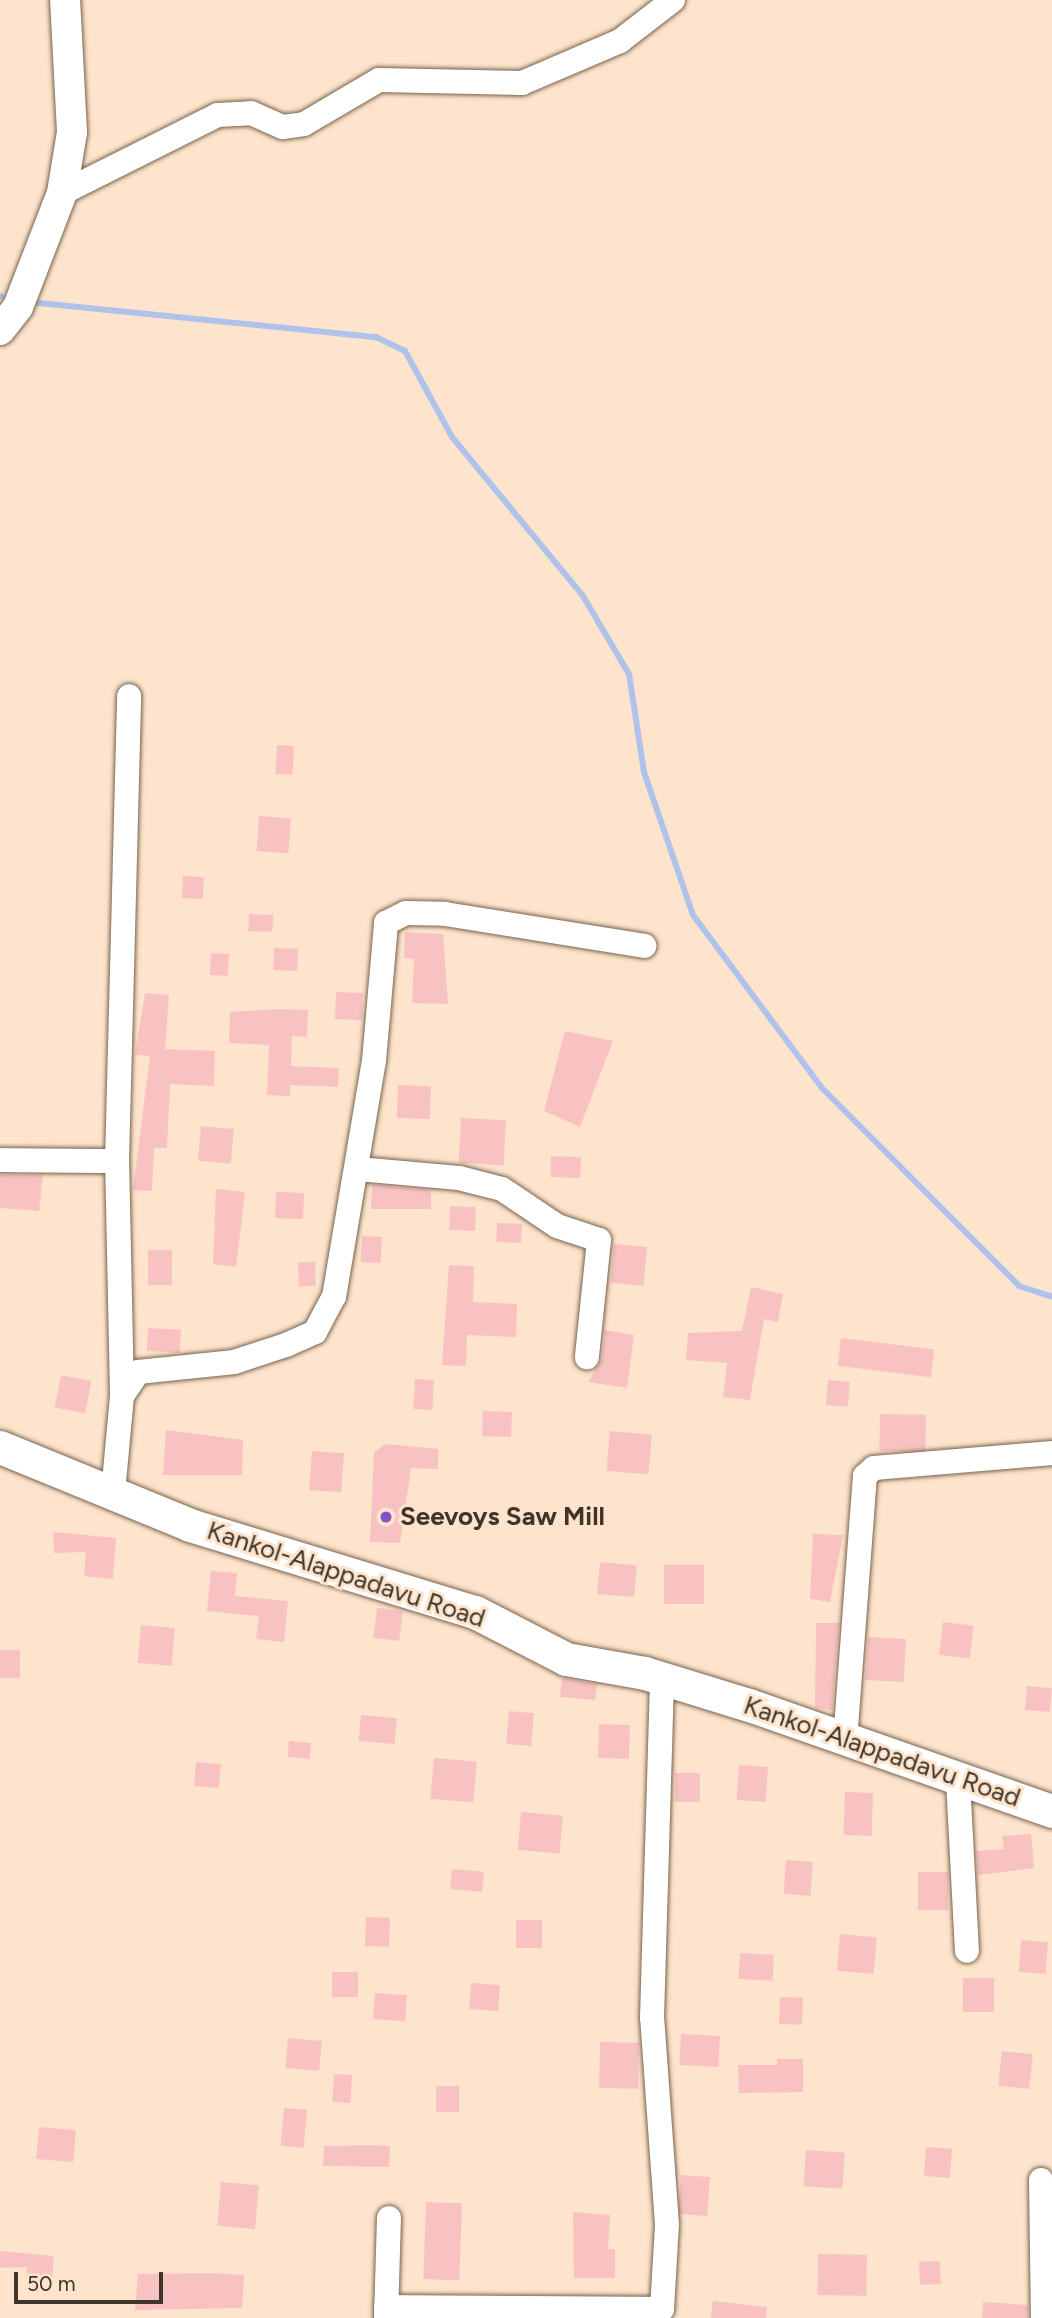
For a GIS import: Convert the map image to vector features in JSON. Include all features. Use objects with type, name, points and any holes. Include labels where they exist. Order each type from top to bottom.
[{"type":"main road","name":"Kankol-Alappadavu Road","points":[[0,1447],[190,1525],[475,1612],[566,1659],[662,1678],[1052,1811]]},
{"type":"street","points":[[0,330],[18,307],[62,193],[72,132],[65,0]]},
{"type":"street","points":[[62,193],[218,115],[251,113],[283,127],[304,124],[379,80],[522,83],[621,41],[673,0]]},
{"type":"street","points":[[113,1493],[122,1396],[125,1285],[117,1161],[129,696]]},
{"type":"street","points":[[122,1396],[138,1372],[234,1362],[315,1332],[334,1297],[358,1169],[386,923],[406,913],[445,914],[644,946]]},
{"type":"street","points":[[0,1160],[117,1161]]},
{"type":"street","points":[[358,1169],[459,1178],[502,1189],[557,1226],[600,1240],[587,1357]]},
{"type":"street","points":[[845,1741],[865,1476],[874,1468],[1052,1453]]},
{"type":"street","points":[[389,2218],[386,2313],[662,2309],[667,2225],[652,2018],[662,1678]]},
{"type":"street","points":[[958,1780],[967,1951]]},
{"type":"street","points":[[1041,2180],[1043,2318]]},
{"type":"building","points":[[277,745],[294,746],[292,775],[275,774]]},
{"type":"building","points":[[259,816],[291,818],[288,853],[257,851]]},
{"type":"building","points":[[183,876],[204,877],[203,899],[182,898]]},
{"type":"building","points":[[249,914],[273,915],[272,932],[248,931]]},
{"type":"building","points":[[405,932],[443,934],[448,1004],[412,1003],[414,959],[404,958]]},
{"type":"building","points":[[274,948],[298,949],[297,971],[273,970]]},
{"type":"building","points":[[211,953],[229,954],[228,976],[210,975]]},
{"type":"building","points":[[336,992],[363,993],[362,1020],[335,1019]]},
{"type":"building","points":[[145,993],[169,995],[165,1049],[215,1051],[214,1086],[170,1084],[167,1148],[154,1148],[152,1191],[133,1190],[150,1056],[135,1055]]},
{"type":"building","points":[[308,1010],[307,1037],[292,1036],[291,1066],[339,1068],[338,1087],[290,1085],[290,1096],[267,1095],[269,1045],[229,1043],[230,1012]]},
{"type":"building","points":[[565,1031],[613,1041],[580,1127],[544,1111]]},
{"type":"building","points":[[398,1085],[431,1086],[430,1119],[397,1118]]},
{"type":"building","points":[[461,1118],[506,1120],[504,1165],[459,1163]]},
{"type":"building","points":[[201,1126],[234,1129],[231,1164],[198,1161]]},
{"type":"building","points":[[551,1156],[581,1157],[580,1178],[550,1177]]},
{"type":"building","points":[[0,1175],[43,1175],[39,1211],[0,1208]]},
{"type":"building","points":[[372,1185],[431,1190],[431,1209],[371,1209]]},
{"type":"building","points":[[216,1189],[245,1192],[236,1267],[213,1264]]},
{"type":"building","points":[[276,1192],[304,1193],[303,1219],[275,1218]]},
{"type":"building","points":[[450,1206],[476,1207],[475,1231],[449,1230]]},
{"type":"building","points":[[497,1223],[522,1224],[521,1243],[496,1242]]},
{"type":"building","points":[[362,1236],[382,1237],[381,1263],[361,1262]]},
{"type":"building","points":[[614,1244],[647,1247],[643,1286],[611,1283]]},
{"type":"building","points":[[148,1250],[172,1250],[172,1285],[148,1285]]},
{"type":"building","points":[[315,1262],[316,1286],[299,1287],[298,1263]]},
{"type":"building","points":[[449,1265],[474,1266],[473,1302],[517,1304],[516,1337],[467,1335],[466,1366],[442,1365]]},
{"type":"building","points":[[751,1287],[783,1294],[778,1322],[764,1319],[750,1400],[723,1397],[727,1363],[686,1360],[688,1333],[742,1331]]},
{"type":"building","points":[[148,1328],[181,1330],[180,1353],[147,1351]]},
{"type":"building","points":[[605,1330],[634,1335],[627,1388],[588,1382],[602,1359]]},
{"type":"building","points":[[841,1338],[934,1349],[931,1377],[838,1366]]},
{"type":"building","points":[[61,1375],[91,1381],[85,1413],[55,1407]]},
{"type":"building","points":[[415,1379],[434,1380],[432,1410],[413,1409]]},
{"type":"building","points":[[828,1380],[850,1382],[848,1407],[826,1405]]},
{"type":"building","points":[[483,1411],[512,1412],[511,1437],[482,1436]]},
{"type":"building","points":[[880,1414],[926,1415],[925,1452],[879,1451]]},
{"type":"building","points":[[166,1430],[243,1440],[242,1475],[163,1475]]},
{"type":"building","points":[[610,1431],[652,1435],[648,1475],[607,1471]]},
{"type":"building","name":"Seevoys Saw Mill","points":[[386,1444],[438,1449],[438,1469],[411,1468],[400,1543],[370,1542],[374,1452]]},
{"type":"building","points":[[312,1451],[344,1453],[341,1492],[309,1490]]},
{"type":"building","points":[[53,1532],[116,1538],[113,1579],[84,1576],[86,1552],[54,1553]]},
{"type":"building","points":[[813,1534],[843,1535],[830,1602],[810,1599]]},
{"type":"building","points":[[600,1562],[637,1565],[634,1597],[597,1594]]},
{"type":"building","points":[[664,1565],[704,1565],[704,1604],[664,1604]]},
{"type":"building","points":[[211,1571],[237,1573],[235,1596],[288,1601],[284,1642],[256,1639],[259,1616],[207,1611]]},
{"type":"building","points":[[377,1608],[403,1611],[399,1641],[373,1638]]},
{"type":"building","points":[[943,1622],[974,1626],[970,1659],[939,1655]]},
{"type":"building","points":[[816,1623],[839,1623],[832,1710],[815,1708]]},
{"type":"building","points":[[141,1625],[175,1628],[172,1666],[138,1663]]},
{"type":"building","points":[[868,1637],[906,1639],[904,1682],[866,1680]]},
{"type":"building","points":[[0,1650],[20,1650],[20,1678],[0,1678]]},
{"type":"building","points":[[562,1678],[597,1684],[595,1700],[560,1697]]},
{"type":"building","points":[[1027,1686],[1052,1688],[1050,1712],[1025,1710]]},
{"type":"building","points":[[509,1711],[534,1713],[531,1746],[506,1744]]},
{"type":"building","points":[[361,1715],[397,1718],[395,1744],[359,1741]]},
{"type":"building","points":[[599,1724],[630,1725],[629,1759],[598,1758]]},
{"type":"building","points":[[289,1741],[311,1743],[310,1759],[288,1757]]},
{"type":"building","points":[[434,1758],[477,1762],[473,1803],[430,1799]]},
{"type":"building","points":[[196,1762],[221,1764],[219,1788],[194,1786]]},
{"type":"building","points":[[739,1765],[768,1767],[765,1802],[737,1800]]},
{"type":"building","points":[[675,1773],[700,1773],[700,1802],[675,1802]]},
{"type":"building","points":[[845,1792],[873,1793],[871,1836],[843,1835]]},
{"type":"building","points":[[521,1812],[563,1816],[560,1854],[518,1850]]},
{"type":"building","points":[[1031,1834],[1034,1868],[978,1875],[977,1851],[1004,1849],[1002,1836]]},
{"type":"building","points":[[786,1860],[813,1862],[811,1896],[784,1894]]},
{"type":"building","points":[[452,1869],[484,1872],[482,1892],[450,1889]]},
{"type":"building","points":[[918,1872],[948,1872],[948,1910],[918,1910]]},
{"type":"building","points":[[366,1917],[390,1918],[389,1947],[365,1946]]},
{"type":"building","points":[[516,1920],[542,1920],[542,1948],[516,1948]]},
{"type":"building","points":[[840,1934],[877,1937],[874,1974],[837,1971]]},
{"type":"building","points":[[1021,1940],[1048,1942],[1046,1974],[1019,1972]]},
{"type":"building","points":[[740,1953],[774,1955],[773,1981],[739,1979]]},
{"type":"building","points":[[332,1972],[358,1972],[358,1997],[332,1997]]},
{"type":"building","points":[[963,1978],[994,1978],[994,2012],[963,2012]]},
{"type":"building","points":[[471,1983],[500,1985],[498,2011],[469,2009]]},
{"type":"building","points":[[375,1993],[407,1995],[405,2021],[373,2019]]},
{"type":"building","points":[[780,1997],[803,1998],[802,2025],[779,2024]]},
{"type":"building","points":[[681,2034],[720,2036],[718,2067],[679,2065]]},
{"type":"building","points":[[288,2038],[322,2041],[319,2071],[285,2068]]},
{"type":"building","points":[[600,2042],[639,2043],[638,2089],[599,2088]]},
{"type":"building","points":[[1002,2051],[1033,2054],[1029,2089],[998,2086]]},
{"type":"building","points":[[777,2059],[803,2059],[803,2092],[739,2093],[738,2065],[777,2065]]},
{"type":"building","points":[[334,2074],[352,2075],[351,2103],[333,2102]]},
{"type":"building","points":[[436,2086],[459,2086],[459,2112],[436,2112]]},
{"type":"building","points":[[284,2108],[307,2110],[304,2148],[281,2146]]},
{"type":"building","points":[[39,2127],[76,2130],[73,2162],[36,2159]]},
{"type":"building","points":[[324,2146],[390,2146],[389,2167],[323,2166]]},
{"type":"building","points":[[926,2147],[952,2149],[950,2178],[924,2176]]},
{"type":"building","points":[[806,2150],[845,2153],[842,2189],[803,2186]]},
{"type":"building","points":[[681,2175],[710,2177],[707,2216],[678,2214]]},
{"type":"building","points":[[221,2182],[259,2185],[255,2229],[217,2226]]},
{"type":"building","points":[[426,2202],[462,2203],[459,2280],[423,2279]]},
{"type":"building","points":[[573,2212],[610,2215],[608,2249],[615,2249],[615,2278],[574,2278]]},
{"type":"building","points":[[0,2251],[54,2256],[52,2279],[26,2277],[27,2267],[0,2268]]},
{"type":"building","points":[[818,2254],[867,2255],[866,2296],[817,2295]]},
{"type":"building","points":[[940,2261],[941,2284],[920,2285],[919,2262]]},
{"type":"building","points":[[138,2274],[244,2275],[242,2308],[135,2310]]},
{"type":"building","points":[[713,2301],[767,2307],[766,2318],[711,2318]]},
{"type":"building","points":[[983,2302],[1028,2305],[1028,2318],[982,2318]]},
{"type":"waterway","points":[[39,303],[376,337],[405,351],[452,437],[583,596],[629,674],[644,772],[693,915],[821,1087],[1019,1286],[1052,1297]]},
{"type":"place","name":"Seevoys Saw Mill","points":[[386,1517]]}]
